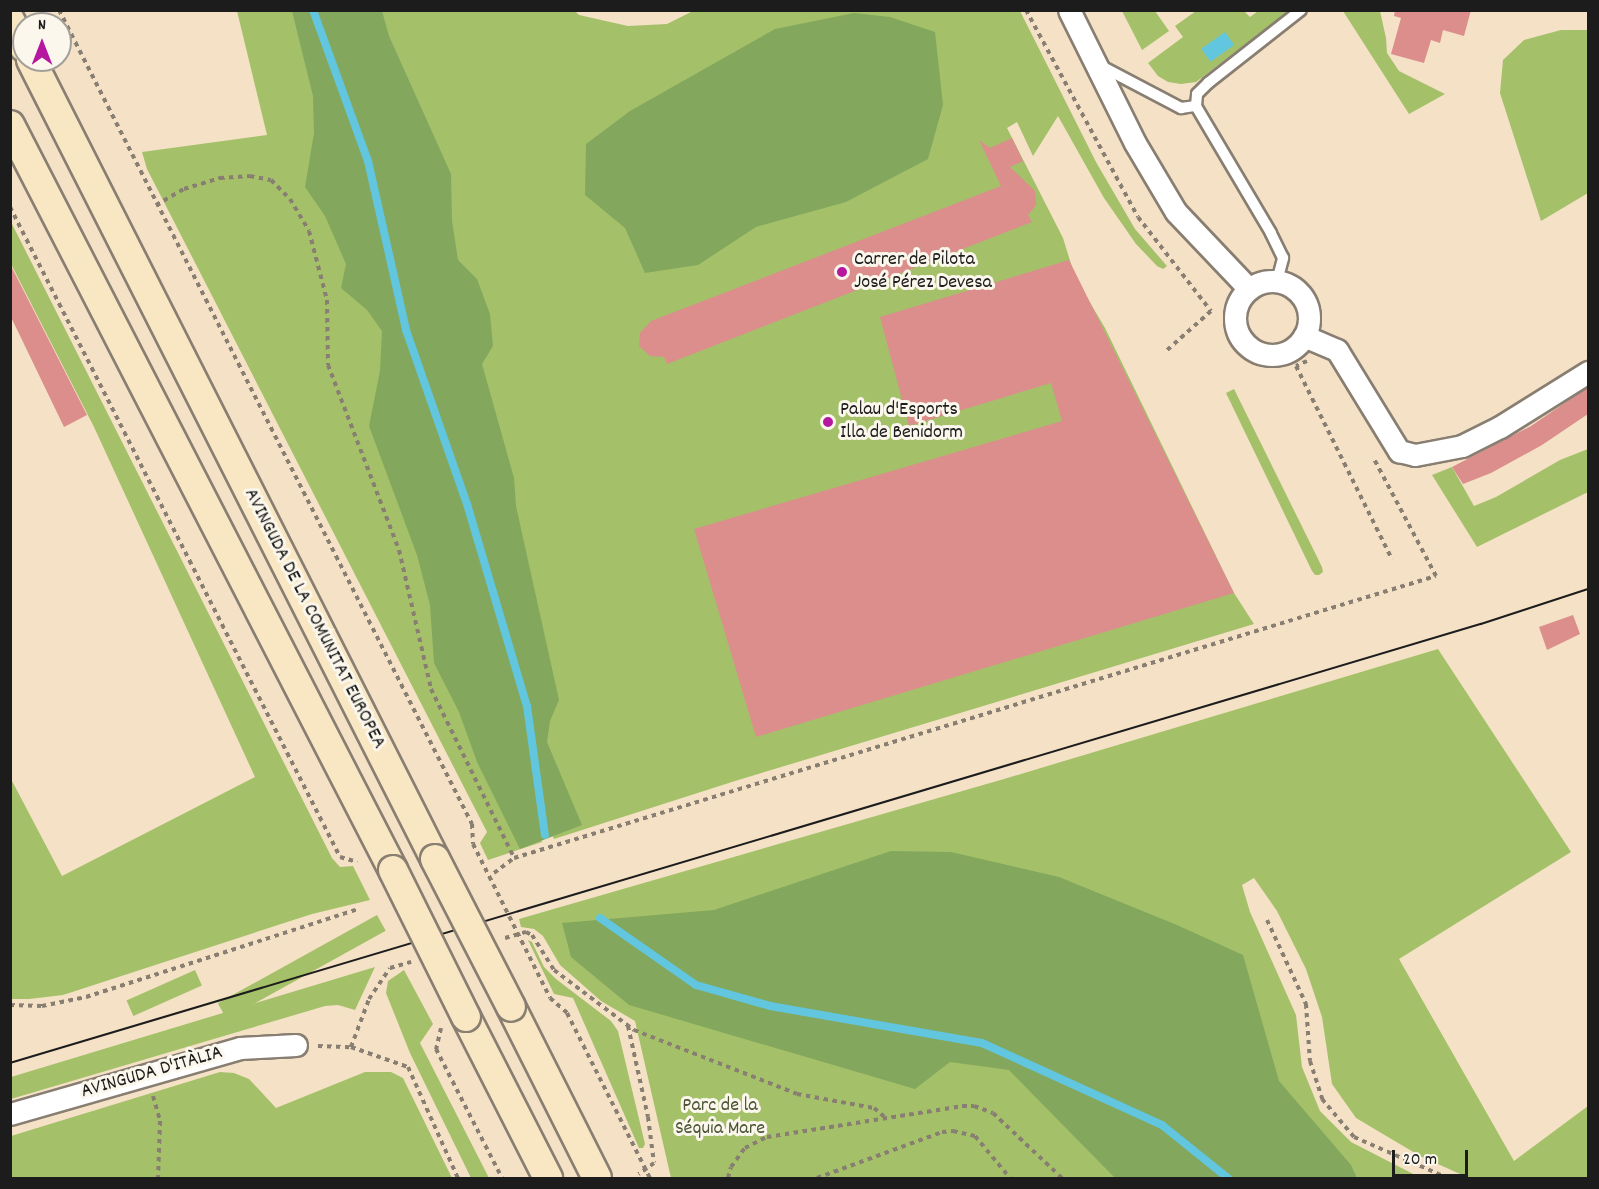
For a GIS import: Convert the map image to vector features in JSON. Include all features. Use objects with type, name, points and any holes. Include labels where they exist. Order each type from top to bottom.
[{"type":"main road","name":"AVINGUDA DE LA COMUNITAT EUROPEA","points":[[37,72],[597,1179]]},
{"type":"main road","points":[[10,126],[393,870],[453,1022],[548,1179]]},
{"type":"street","points":[[1069,10],[1135,143],[1176,212],[1249,289]]},
{"type":"street","points":[[1277,281],[1298,291],[1309,313],[1304,336],[1297,345],[1274,355],[1251,348],[1239,333],[1235,314],[1240,300],[1249,289],[1257,284],[1277,281]]},
{"type":"street","points":[[1304,336],[1337,350],[1399,451],[1415,455],[1462,446],[1500,427],[1588,372]]},
{"type":"street","name":"AVINGUDA D'ITÀLIA","points":[[10,1114],[240,1048],[296,1045]]},
{"type":"lane","points":[[1277,281],[1283,258],[1271,233],[1196,106],[1197,94],[1301,10]]},
{"type":"lane","points":[[1094,63],[1181,108],[1196,106]]},
{"type":"path","points":[[59,10],[472,824],[473,844],[550,998],[567,1012],[650,1179]]},
{"type":"path","points":[[1026,10],[1138,217],[1211,310],[1167,351]]},
{"type":"path","points":[[156,205],[184,189],[220,178],[250,176],[271,180],[290,199],[309,231],[327,300],[328,365],[399,550],[431,688],[514,858]]},
{"type":"path","points":[[10,207],[340,857],[357,862]]},
{"type":"path","points":[[1313,358],[1296,366],[1392,559]]},
{"type":"path","points":[[494,873],[514,858],[1436,576],[1368,448]]},
{"type":"path","points":[[10,1005],[42,1006],[86,997],[356,910]]},
{"type":"path","points":[[1267,920],[1306,1004],[1310,1061],[1322,1099],[1354,1137],[1448,1179]]},
{"type":"path","points":[[526,932],[536,939],[554,970],[627,1026],[797,1094],[874,1108],[887,1119]]},
{"type":"path","points":[[351,1047],[369,999],[390,968]]},
{"type":"path","points":[[453,1022],[436,1049],[502,1179]]},
{"type":"path","points":[[627,1026],[648,1117],[654,1163],[639,1174]]},
{"type":"path","points":[[296,1045],[351,1047],[408,1067],[458,1179]]},
{"type":"path","points":[[148,1074],[160,1121],[158,1179]]},
{"type":"path","points":[[728,1179],[731,1167],[745,1148],[767,1137],[962,1106],[985,1108],[1000,1119],[1062,1179]]},
{"type":"path","points":[[817,1179],[942,1132],[953,1131],[975,1136],[1010,1179]]},
{"type":"green space","name":"Palau d'Esports Illa de Benidorm","points":[[695,10],[1020,11],[1096,162],[1135,229],[1167,266],[1163,269],[1157,266],[1136,244],[1104,198],[1058,116],[1033,156],[1017,122],[1007,128],[1063,238],[1075,277],[1105,328],[1234,593],[1254,624],[735,781],[554,839],[550,830],[365,11],[575,11],[579,15],[628,26],[667,24]]},
{"type":"green space","points":[[237,11],[298,11],[542,842],[488,860],[480,843],[487,832],[147,169],[142,152],[267,135]]},
{"type":"green space","points":[[292,11],[382,11],[389,36],[451,174],[452,221],[458,260],[477,279],[490,314],[493,346],[482,364],[514,478],[516,506],[559,700],[550,721],[547,742],[582,825],[520,849],[477,762],[459,712],[434,663],[430,605],[417,555],[369,426],[380,371],[382,331],[367,310],[341,288],[346,264],[325,216],[305,187],[314,133],[313,96]]},
{"type":"green space","points":[[1122,11],[1155,11],[1169,31],[1142,50]]},
{"type":"green space","points":[[1196,11],[1244,11],[1250,17],[1258,11],[1289,11],[1196,82],[1181,84],[1168,82],[1158,76],[1148,63],[1183,37],[1175,26]]},
{"type":"green space","points":[[1343,11],[1380,11],[1387,53],[1399,71],[1445,94],[1409,114]]},
{"type":"green space","points":[[854,13],[890,17],[935,32],[943,105],[928,159],[846,202],[756,227],[698,265],[645,273],[625,228],[585,195],[586,144],[630,111],[775,29]]},
{"type":"green space","points":[[1561,30],[1588,30],[1588,193],[1541,221],[1500,93],[1503,60],[1524,40]]},
{"type":"green space","points":[[11,222],[332,858],[340,867],[353,866],[370,900],[312,914],[63,995],[29,999],[11,999],[11,779],[62,876],[255,777],[94,427],[11,264]]},
{"type":"green space","points":[[1234,389],[1322,567],[1323,572],[1319,575],[1315,575],[1312,571],[1226,393]]},
{"type":"green space","points":[[1588,449],[1588,492],[1477,547],[1432,475],[1452,467],[1474,506],[1496,497],[1560,460]]},
{"type":"green space","name":"Parc de la Séquia Mare","points":[[1438,649],[1571,852],[1399,959],[1514,1161],[1588,1106],[1588,1178],[1469,1178],[1420,1156],[1356,1118],[1332,1084],[1322,1017],[1306,969],[1277,911],[1254,878],[1242,885],[1250,912],[1296,1015],[1302,1067],[1320,1111],[1351,1142],[1421,1178],[671,1178],[635,1021],[601,1001],[560,965],[543,936],[534,929],[521,927],[519,919],[1004,779]]},
{"type":"green space","points":[[891,851],[951,852],[1059,877],[1177,925],[1243,955],[1279,1081],[1351,1165],[1357,1178],[1115,1178],[1009,1070],[950,1062],[915,1089],[629,1005],[571,957],[562,923],[714,910]]},
{"type":"green space","points":[[377,915],[386,931],[227,1019],[218,1003]]},
{"type":"green space","points":[[528,940],[532,942],[544,967],[556,979],[611,1021],[618,1031],[645,1144],[643,1148],[639,1148],[573,998],[554,994]]},
{"type":"green space","points":[[375,967],[355,1010],[338,1005],[325,1006],[11,1099],[11,1077]]},
{"type":"green space","points":[[195,970],[202,986],[133,1016],[126,1001]]},
{"type":"green space","points":[[404,970],[433,1024],[420,1043],[489,1178],[471,1178],[410,1053],[386,993],[388,981]]},
{"type":"green space","points":[[220,1072],[234,1073],[249,1079],[276,1108],[365,1072],[391,1072],[403,1078],[452,1178],[11,1178],[11,1136]]},
{"type":"water","points":[[1225,32],[1234,45],[1210,62],[1201,49]]},
{"type":"building","points":[[1395,10],[1471,10],[1464,36],[1443,30],[1440,43],[1431,40],[1424,63],[1391,54],[1401,18],[1394,16]]},
{"type":"building","name":"Carrer de Pilota José Pérez Devesa","points":[[1012,138],[1023,161],[1010,167],[1035,191],[1036,205],[1028,215],[1032,222],[667,364],[664,357],[650,356],[639,346],[640,333],[651,321],[1001,186],[979,140],[990,148]]},
{"type":"building","points":[[1069,260],[1234,593],[756,737],[694,529],[1062,421],[1051,383],[909,426],[880,317]]},
{"type":"building","points":[[10,264],[87,415],[64,427],[10,315]]},
{"type":"building","points":[[1588,387],[1588,414],[1542,445],[1491,473],[1463,484],[1452,467],[1531,426]]},
{"type":"building","points":[[1573,615],[1580,634],[1547,650],[1539,627]]},
{"type":"waterway","points":[[313,10],[368,161],[406,330],[467,504],[527,706],[545,835]]},
{"type":"waterway","points":[[600,918],[696,985],[770,1006],[982,1043],[1162,1125],[1228,1178]]},
{"type":"tram line","points":[[10,1063],[1481,624],[1588,589]]},
{"type":"place","name":"Carrer de Pilota José Pérez Devesa","points":[[842,272]]},
{"type":"place","name":"Palau d'Esports Illa de Benidorm","points":[[828,422]]}]
